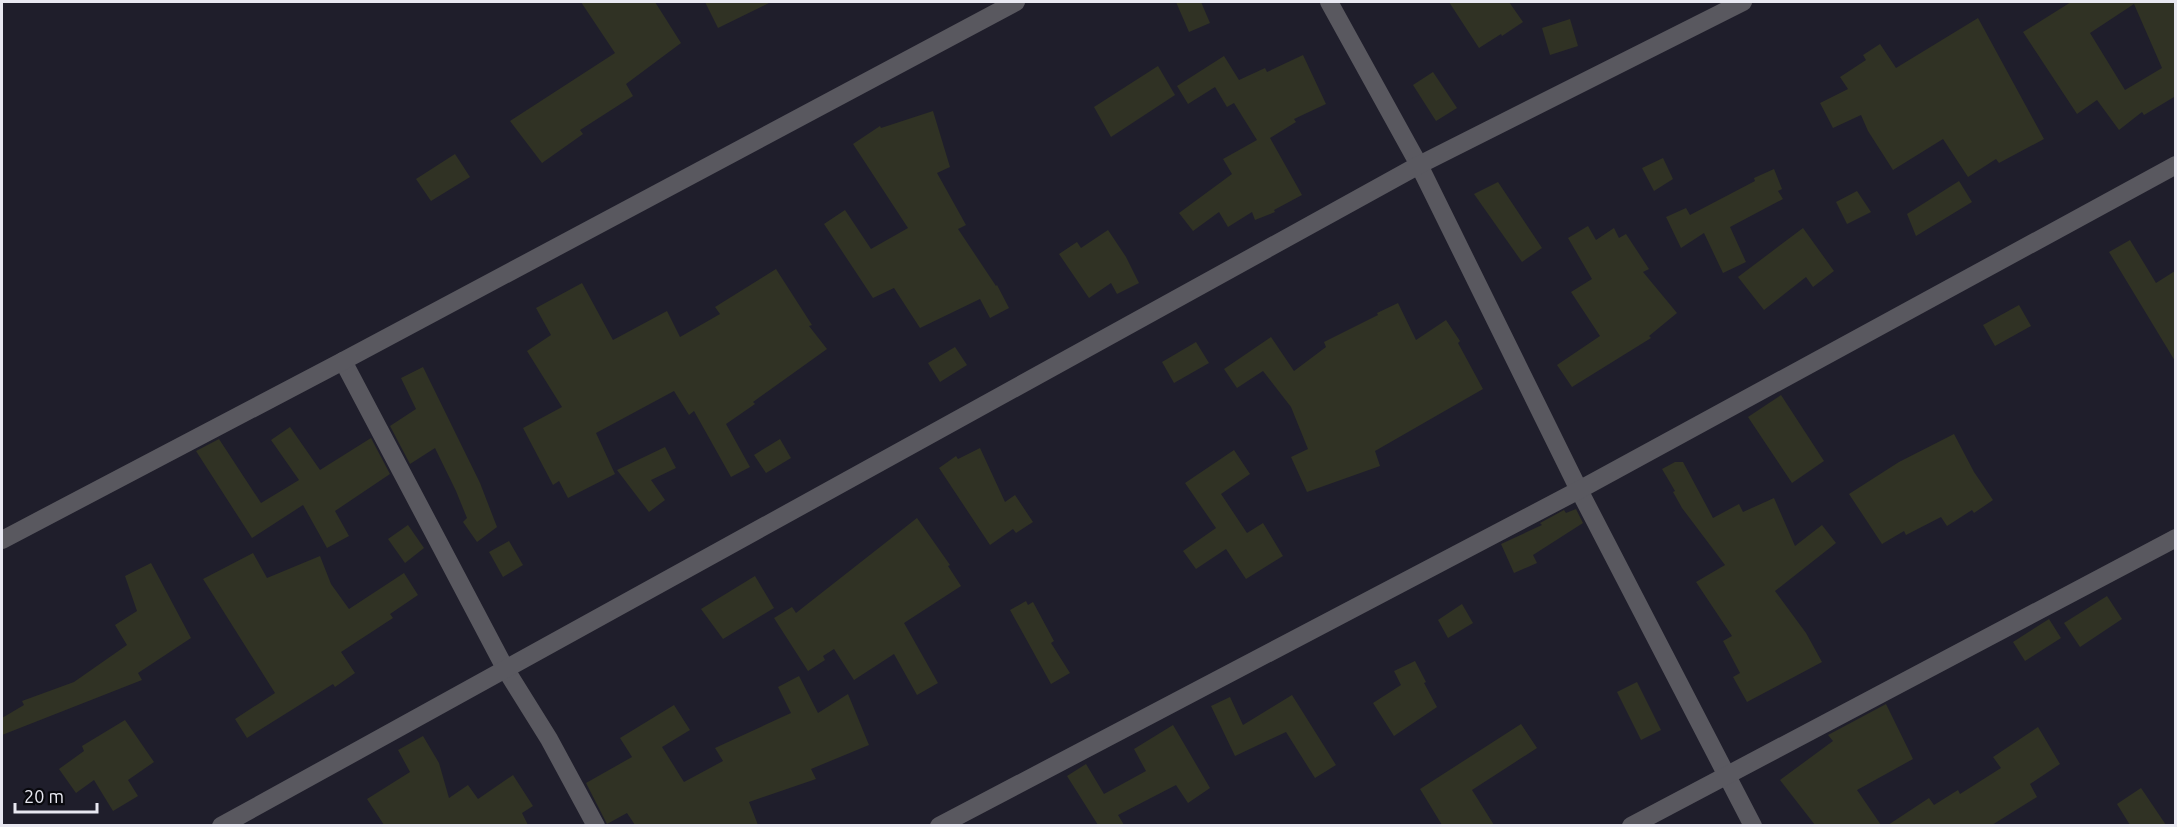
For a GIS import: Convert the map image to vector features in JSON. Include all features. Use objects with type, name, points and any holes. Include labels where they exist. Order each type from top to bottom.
[{"type":"street","points":[[2,540],[343,362],[1016,2]]},
{"type":"street","points":[[1329,2],[1419,165],[1579,490],[1753,825]]},
{"type":"street","points":[[221,825],[250,819],[506,670],[1419,165],[1743,2]]},
{"type":"street","points":[[939,825],[1579,490],[2175,165]]},
{"type":"street","points":[[343,362],[506,670],[549,739],[596,825]]},
{"type":"street","points":[[1630,825],[2175,538]]},
{"type":"building","points":[[581,2],[655,2],[681,43],[626,84],[633,96],[580,130],[583,134],[542,163],[510,121],[615,53]]},
{"type":"building","points":[[705,2],[771,2],[718,28]]},
{"type":"building","points":[[1176,2],[1201,2],[1210,23],[1189,32]]},
{"type":"building","points":[[1449,2],[1509,2],[1523,22],[1479,48]]},
{"type":"building","points":[[2071,2],[2175,2],[2175,101],[2174,97],[2144,115],[2142,112],[2119,130],[2097,100],[2077,114],[2023,32]],"holes":[[[2134,4],[2162,68],[2125,90],[2090,33]]]},
{"type":"building","points":[[1978,18],[2044,139],[1999,163],[1996,159],[1968,177],[1943,139],[1893,170],[1868,131],[1861,115],[1833,128],[1820,103],[1848,89],[1840,77],[1866,60],[1863,55],[1880,44],[1896,68]]},
{"type":"building","points":[[1570,19],[1578,46],[1550,55],[1542,28]]},
{"type":"building","points":[[1303,55],[1326,104],[1294,119],[1296,122],[1270,138],[1302,195],[1274,210],[1275,212],[1255,220],[1252,212],[1228,227],[1219,212],[1193,231],[1179,213],[1232,174],[1223,159],[1257,140],[1234,103],[1227,107],[1215,87],[1188,104],[1177,86],[1224,56],[1239,80],[1265,68],[1267,72]]},
{"type":"building","points":[[1158,66],[1175,95],[1111,137],[1094,107]]},
{"type":"building","points":[[1433,72],[1457,108],[1436,121],[1413,85]]},
{"type":"building","points":[[933,111],[950,167],[937,173],[966,225],[958,229],[997,285],[1009,308],[990,318],[980,299],[920,328],[894,288],[873,298],[824,224],[845,210],[871,249],[908,228],[853,144],[880,126],[881,128]]},
{"type":"building","points":[[455,154],[470,177],[431,201],[416,179]]},
{"type":"building","points":[[1663,158],[1673,179],[1654,191],[1642,168]]},
{"type":"building","points":[[1774,169],[1782,189],[1778,191],[1783,199],[1730,227],[1746,262],[1723,273],[1704,233],[1681,248],[1666,217],[1686,208],[1690,215]]},
{"type":"building","points":[[1959,181],[1972,202],[1916,236],[1907,214]]},
{"type":"building","points":[[1498,182],[1542,248],[1522,262],[1474,194]]},
{"type":"building","points":[[1857,191],[1871,212],[1847,224],[1836,202]]},
{"type":"building","points":[[1588,226],[1596,240],[1614,228],[1619,238],[1626,234],[1649,269],[1643,272],[1677,313],[1649,336],[1651,338],[1572,387],[1557,365],[1600,336],[1571,292],[1592,279],[1568,238]]},
{"type":"building","points":[[1803,228],[1834,271],[1813,287],[1806,277],[1764,310],[1738,277]]},
{"type":"building","points":[[1108,230],[1126,257],[1139,283],[1117,294],[1111,283],[1089,298],[1059,254],[1077,242],[1081,248]]},
{"type":"building","points":[[2130,240],[2156,283],[2175,271],[2175,361],[2109,252]]},
{"type":"building","points":[[776,269],[812,325],[809,326],[827,349],[726,424],[750,467],[731,477],[694,411],[689,415],[674,391],[596,433],[615,474],[568,498],[559,481],[553,485],[523,428],[562,407],[527,351],[551,335],[536,308],[582,283],[613,340],[667,311],[680,337],[720,314],[715,307]]},
{"type":"building","points":[[1398,303],[1416,340],[1446,320],[1460,341],[1458,343],[1483,389],[1375,451],[1380,466],[1307,492],[1291,457],[1308,449],[1291,407],[1263,371],[1237,388],[1224,369],[1271,337],[1294,371],[1326,347],[1324,342]]},
{"type":"building","points":[[2019,305],[2031,326],[1995,346],[1983,325]]},
{"type":"building","points":[[1196,342],[1209,363],[1174,383],[1162,362]]},
{"type":"building","points":[[955,347],[967,365],[940,382],[928,363]]},
{"type":"building","points":[[423,367],[480,483],[497,527],[477,542],[463,522],[467,518],[435,448],[410,464],[390,426],[416,409],[401,378]]},
{"type":"building","points":[[1781,395],[1824,461],[1792,483],[1748,417]]},
{"type":"building","points":[[290,427],[320,470],[371,438],[390,474],[335,511],[349,536],[327,548],[303,505],[252,538],[196,451],[219,439],[261,503],[299,480],[271,440]]},
{"type":"building","points":[[1954,434],[1974,472],[1993,500],[1974,513],[1972,510],[1947,526],[1941,517],[1906,535],[1904,531],[1882,544],[1849,494],[1899,462]]},
{"type":"building","points":[[780,439],[791,458],[766,473],[754,455]]},
{"type":"building","points":[[665,447],[676,468],[651,480],[665,500],[649,512],[617,470]]},
{"type":"building","points":[[980,448],[1005,502],[1015,495],[1033,522],[1016,533],[1013,529],[990,545],[939,468],[956,456],[958,459]]},
{"type":"building","points":[[1234,450],[1250,474],[1221,494],[1247,533],[1263,523],[1283,556],[1246,579],[1226,549],[1196,569],[1183,551],[1216,528],[1185,483]]},
{"type":"building","points":[[1675,462],[1683,462],[1713,518],[1739,504],[1743,512],[1774,498],[1795,546],[1822,525],[1836,543],[1775,591],[1806,633],[1822,662],[1747,702],[1733,677],[1740,673],[1723,641],[1732,636],[1696,582],[1725,565],[1682,508],[1673,492],[1675,491],[1662,469]]},
{"type":"building","points":[[1576,509],[1583,523],[1533,555],[1537,563],[1514,573],[1501,544],[1542,525],[1540,523],[1564,510],[1566,513]]},
{"type":"building","points":[[917,518],[950,565],[948,566],[961,586],[904,623],[938,683],[917,695],[894,654],[854,680],[834,649],[823,656],[825,660],[808,671],[774,618],[792,607],[796,613]]},
{"type":"building","points":[[408,525],[424,548],[405,563],[388,539]]},
{"type":"building","points":[[509,541],[523,565],[503,577],[489,552]]},
{"type":"building","points":[[253,553],[267,578],[320,556],[331,584],[349,609],[404,573],[418,595],[390,614],[393,618],[341,652],[355,673],[335,687],[333,684],[247,738],[235,719],[275,693],[203,579]]},
{"type":"building","points":[[151,563],[191,638],[138,673],[142,680],[2,735],[2,718],[24,705],[22,701],[74,682],[127,645],[115,625],[137,611],[125,576]]},
{"type":"building","points":[[755,576],[774,608],[723,639],[701,609]]},
{"type":"building","points":[[2107,596],[2122,619],[2080,647],[2064,623]]},
{"type":"building","points":[[1026,601],[1028,605],[1033,602],[1054,641],[1051,643],[1070,673],[1051,684],[1010,610]]},
{"type":"building","points":[[1462,604],[1473,623],[1448,638],[1438,620]]},
{"type":"building","points":[[2049,619],[2061,638],[2025,661],[2013,642]]},
{"type":"building","points":[[1415,661],[1437,707],[1394,736],[1373,703],[1401,685],[1394,671]]},
{"type":"building","points":[[799,676],[818,713],[848,694],[869,745],[811,769],[816,779],[749,802],[758,825],[635,825],[627,813],[607,824],[586,783],[632,757],[620,738],[674,705],[690,730],[662,747],[684,782],[723,761],[715,748],[791,713],[778,687]]},
{"type":"building","points":[[1637,682],[1661,730],[1641,740],[1617,692]]},
{"type":"building","points":[[1292,695],[1336,765],[1315,778],[1286,732],[1235,756],[1211,706],[1230,697],[1243,725]]},
{"type":"building","points":[[1886,704],[1913,759],[1857,790],[1881,825],[1815,825],[1780,780],[1833,741],[1828,735]]},
{"type":"building","points":[[125,720],[154,762],[128,780],[138,796],[113,811],[94,780],[76,793],[59,769],[84,751],[82,746]]},
{"type":"building","points":[[1521,724],[1537,748],[1472,790],[1494,825],[1442,825],[1420,789]]},
{"type":"building","points":[[1173,725],[1210,788],[1188,803],[1176,785],[1118,815],[1124,825],[1098,825],[1067,776],[1086,764],[1104,794],[1146,771],[1134,749]]},
{"type":"building","points":[[2038,727],[2060,764],[2030,784],[2037,797],[1992,825],[1888,825],[1929,798],[1934,805],[1958,790],[1960,794],[2001,768],[1993,757]]},
{"type":"building","points":[[423,736],[439,763],[449,798],[468,785],[478,799],[513,775],[533,806],[522,813],[528,825],[384,825],[367,799],[410,772],[398,750]]},
{"type":"building","points":[[2141,788],[2166,825],[2130,825],[2117,804]]}]
